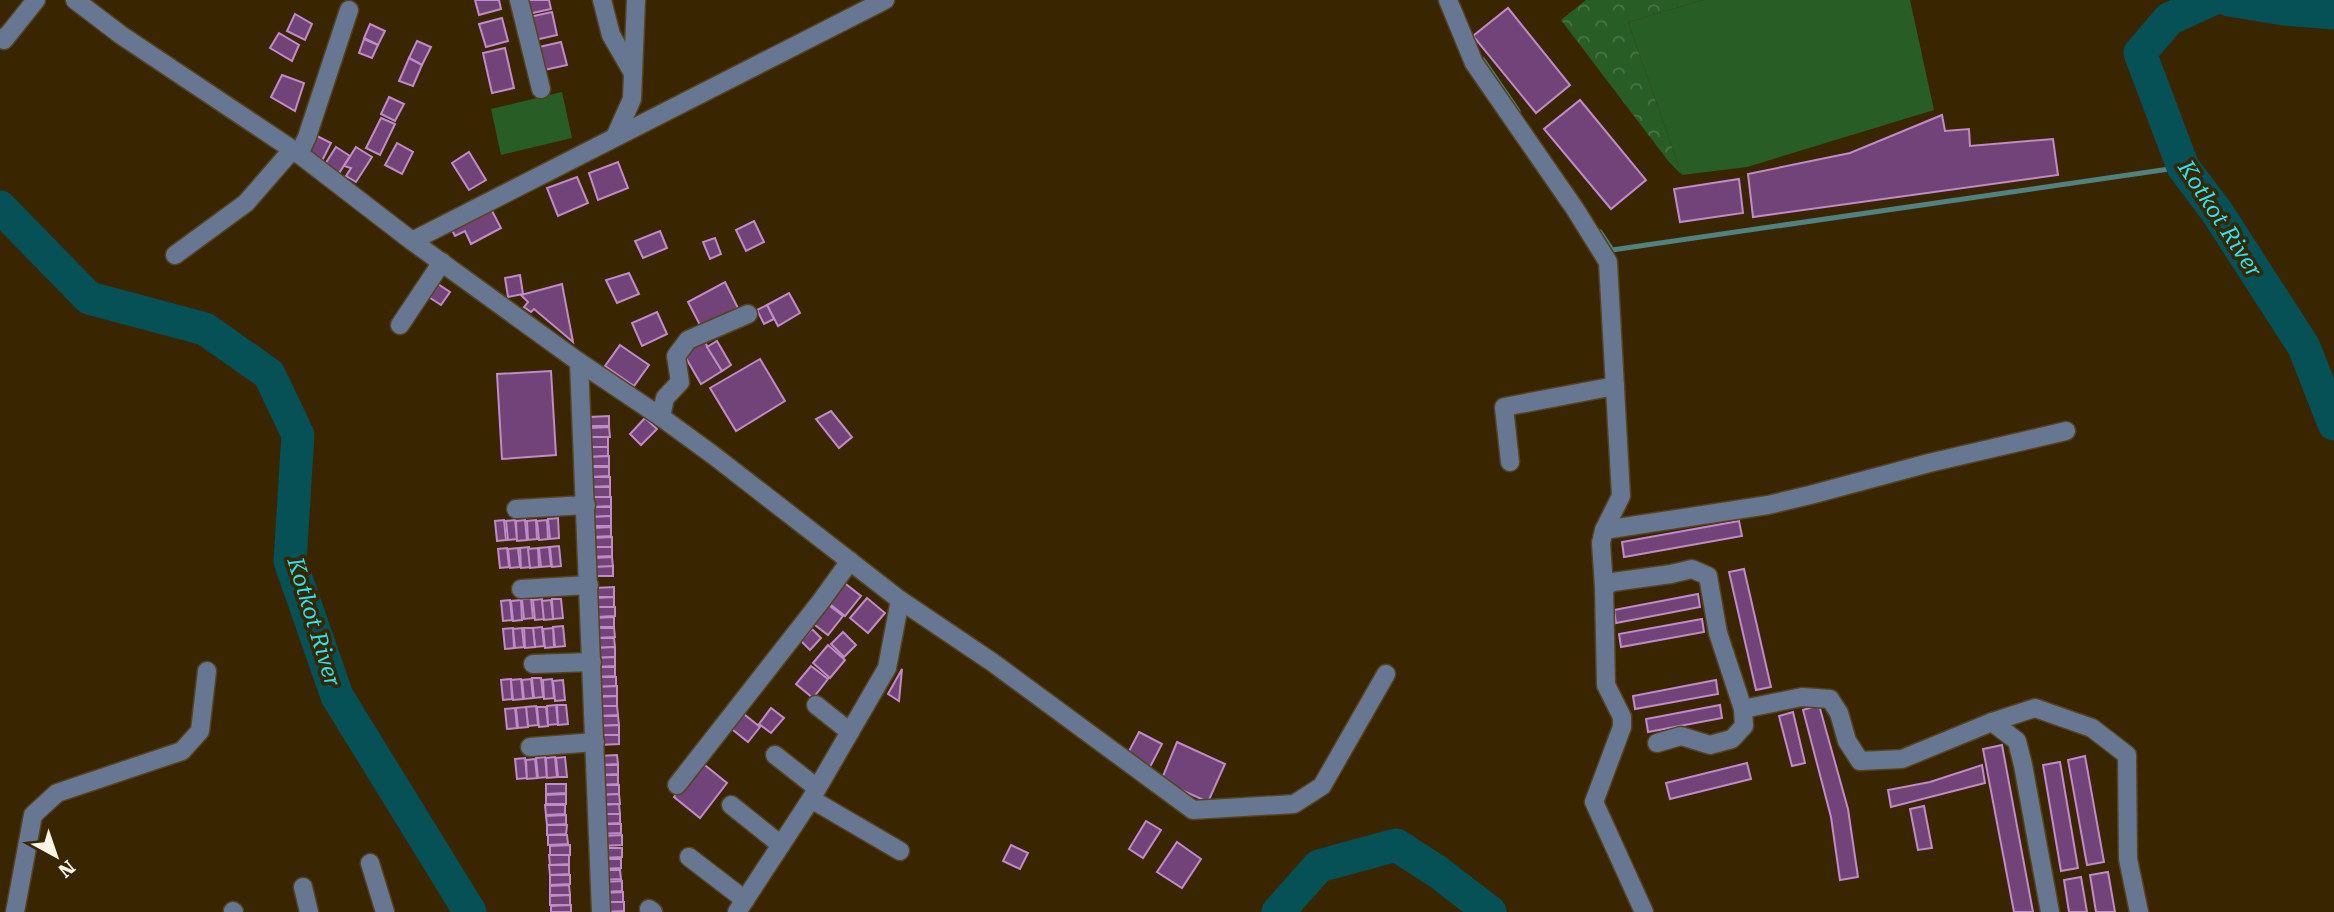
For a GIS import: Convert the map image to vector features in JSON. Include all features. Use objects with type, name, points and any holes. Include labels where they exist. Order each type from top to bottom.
[{"type":"street","points":[[0,37],[4,40],[36,0]]},
{"type":"street","points":[[75,0],[121,35],[295,152],[579,362],[661,417],[900,600],[992,662],[1193,810],[1294,804],[1322,786],[1386,674]]},
{"type":"street","points":[[519,0],[541,89]]},
{"type":"street","points":[[602,0],[611,35],[633,74]]},
{"type":"street","points":[[615,137],[632,99],[636,0]]},
{"type":"street","points":[[412,241],[885,0]]},
{"type":"street","points":[[1448,0],[1475,63],[1608,261],[1621,496],[1601,543],[1606,685],[1622,717],[1622,727],[1594,802],[1644,912]]},
{"type":"street","points":[[176,255],[246,204],[307,137],[348,10]]},
{"type":"street","points":[[400,325],[442,262]]},
{"type":"street","points":[[661,417],[665,398],[680,382],[676,356],[688,340],[748,313]]},
{"type":"street","points":[[579,362],[601,912]]},
{"type":"street","points":[[1510,462],[1504,407],[1615,386]]},
{"type":"street","points":[[1605,530],[1768,505],[2066,431]]},
{"type":"street","points":[[516,509],[586,505]]},
{"type":"street","points":[[677,785],[850,561]]},
{"type":"street","points":[[1604,587],[1613,582],[1692,569],[1708,576],[1718,633],[1743,709],[1744,726],[1732,739],[1710,746],[1681,736],[1657,743]]},
{"type":"street","points":[[521,589],[589,585]]},
{"type":"street","points":[[689,857],[741,906],[814,793],[887,668],[900,600]]},
{"type":"street","points":[[533,664],[592,662]]},
{"type":"street","points":[[15,912],[33,815],[57,793],[182,751],[200,731],[206,671]]},
{"type":"street","points":[[1743,709],[1802,697],[1830,699],[1839,713],[1847,741],[1860,761],[1902,759],[1992,722],[2035,708],[2092,728],[2127,755],[2128,859],[2139,912]]},
{"type":"street","points":[[816,705],[850,732]]},
{"type":"street","points":[[1992,722],[2017,741],[2024,765],[2050,912]]},
{"type":"street","points":[[530,747],[594,742]]},
{"type":"street","points":[[775,755],[814,793],[900,851]]},
{"type":"street","points":[[731,805],[781,845]]},
{"type":"street","points":[[370,863],[385,912]]},
{"type":"street","points":[[303,887],[309,912]]},
{"type":"green space","points":[[1586,0],[1703,0],[1628,22],[1682,175],[1669,162],[1561,20]]},
{"type":"green space","points":[[1703,0],[1910,0],[1934,110],[1747,167],[1682,175],[1628,22]]},
{"type":"green space","points":[[562,92],[572,138],[501,155],[491,109]]},
{"type":"building","points":[[475,0],[499,0],[501,9],[479,15]]},
{"type":"building","points":[[525,0],[549,0],[551,9],[528,14]]},
{"type":"building","points":[[1508,8],[1570,85],[1536,113],[1473,36]]},
{"type":"building","points":[[552,12],[557,35],[535,40],[529,17]]},
{"type":"building","points":[[295,14],[312,24],[305,40],[287,31]]},
{"type":"building","points":[[502,18],[508,41],[486,47],[479,24]]},
{"type":"building","points":[[370,24],[385,31],[378,45],[364,38]]},
{"type":"building","points":[[279,33],[299,45],[292,61],[270,48]]},
{"type":"building","points":[[364,39],[378,45],[372,58],[359,53]]},
{"type":"building","points":[[417,41],[431,47],[422,65],[409,58]]},
{"type":"building","points":[[561,42],[567,65],[544,70],[539,47]]},
{"type":"building","points":[[505,48],[514,88],[492,93],[483,53]]},
{"type":"building","points":[[409,58],[422,65],[413,86],[399,81]]},
{"type":"building","points":[[282,75],[304,83],[295,111],[271,97]]},
{"type":"building","points":[[389,97],[404,104],[395,121],[381,114]]},
{"type":"building","points":[[1580,100],[1646,180],[1611,209],[1544,129]]},
{"type":"building","points":[[1942,115],[1945,131],[1969,129],[1970,146],[2053,139],[2058,175],[1753,217],[1748,174],[1850,153]]},
{"type":"building","points":[[381,118],[395,124],[380,155],[366,148]]},
{"type":"building","points":[[315,135],[331,143],[320,165],[302,156]]},
{"type":"building","points":[[397,143],[413,152],[402,174],[385,165]]},
{"type":"building","points":[[336,147],[350,156],[336,178],[322,169]]},
{"type":"building","points":[[356,147],[372,157],[356,182],[346,176],[351,168],[344,166]]},
{"type":"building","points":[[469,152],[486,180],[469,190],[452,163]]},
{"type":"building","points":[[618,162],[628,188],[598,200],[589,173]]},
{"type":"building","points":[[577,177],[588,203],[558,216],[547,188]]},
{"type":"building","points":[[1739,179],[1743,213],[1680,222],[1674,189]]},
{"type":"building","points":[[489,205],[501,228],[471,244],[465,231],[455,236],[450,226]]},
{"type":"building","points":[[754,221],[764,242],[746,251],[736,230]]},
{"type":"building","points":[[660,231],[667,248],[643,258],[635,241]]},
{"type":"building","points":[[715,238],[721,254],[710,259],[703,242]]},
{"type":"building","points":[[629,273],[639,294],[617,303],[606,280]]},
{"type":"building","points":[[520,275],[523,294],[508,297],[505,278]]},
{"type":"building","points":[[432,280],[450,292],[441,305],[424,294]]},
{"type":"building","points":[[725,282],[738,308],[701,327],[688,302]]},
{"type":"building","points":[[562,284],[573,342],[534,309],[531,312],[524,307],[528,302],[521,295]]},
{"type":"building","points":[[789,293],[800,313],[778,326],[767,305]]},
{"type":"building","points":[[767,305],[774,319],[764,324],[757,310]]},
{"type":"building","points":[[657,312],[667,334],[642,346],[632,323]]},
{"type":"building","points":[[703,339],[722,371],[701,384],[682,351]]},
{"type":"building","points":[[717,341],[731,365],[722,371],[707,347]]},
{"type":"building","points":[[620,345],[649,365],[634,386],[605,366]]},
{"type":"building","points":[[760,359],[785,401],[736,431],[710,388]]},
{"type":"building","points":[[551,371],[556,455],[502,459],[497,374]]},
{"type":"building","points":[[831,411],[852,437],[839,448],[816,419]]},
{"type":"building","points":[[609,416],[609,426],[590,426],[589,417]]},
{"type":"building","points":[[645,418],[657,429],[641,445],[630,434]]},
{"type":"building","points":[[609,427],[610,437],[590,437],[590,428]]},
{"type":"building","points":[[589,437],[608,437],[608,447],[589,447]]},
{"type":"building","points":[[589,447],[608,447],[608,456],[589,457]]},
{"type":"building","points":[[609,456],[609,466],[589,466],[589,457]]},
{"type":"building","points":[[589,467],[609,467],[609,476],[590,477]]},
{"type":"building","points":[[590,477],[610,477],[610,486],[590,487]]},
{"type":"building","points":[[591,487],[610,487],[610,497],[591,497]]},
{"type":"building","points":[[591,497],[611,497],[611,506],[592,507]]},
{"type":"building","points":[[591,507],[611,507],[611,516],[592,517]]},
{"type":"building","points":[[611,516],[611,526],[591,526],[591,517]]},
{"type":"building","points":[[558,518],[559,538],[550,539],[548,519]]},
{"type":"building","points":[[504,520],[506,540],[497,541],[495,521]]},
{"type":"building","points":[[515,520],[517,539],[508,540],[506,521]]},
{"type":"building","points":[[525,520],[527,540],[517,541],[516,521]]},
{"type":"building","points":[[536,520],[537,539],[528,540],[527,521]]},
{"type":"building","points":[[547,520],[548,539],[539,540],[537,521]]},
{"type":"building","points":[[1739,521],[1742,536],[1624,557],[1622,542]]},
{"type":"building","points":[[611,527],[611,536],[592,537],[592,528]]},
{"type":"building","points":[[612,537],[612,547],[592,547],[592,538]]},
{"type":"building","points":[[559,546],[561,566],[552,567],[550,547]]},
{"type":"building","points":[[529,547],[531,567],[521,568],[520,548]]},
{"type":"building","points":[[549,547],[551,566],[541,567],[539,548]]},
{"type":"building","points":[[592,547],[612,547],[612,556],[592,557]]},
{"type":"building","points":[[507,548],[509,567],[500,568],[498,549]]},
{"type":"building","points":[[518,548],[520,567],[510,568],[508,549]]},
{"type":"building","points":[[538,548],[539,567],[530,568],[528,549]]},
{"type":"building","points":[[612,557],[613,567],[593,567],[593,558]]},
{"type":"building","points":[[613,566],[613,576],[593,576],[593,567]]},
{"type":"building","points":[[1744,569],[1771,687],[1756,690],[1729,572]]},
{"type":"building","points":[[842,581],[861,596],[845,616],[826,601]]},
{"type":"building","points":[[614,587],[614,597],[594,597],[594,588]]},
{"type":"building","points":[[1698,594],[1700,607],[1616,623],[1614,610]]},
{"type":"building","points":[[614,597],[614,607],[595,607],[594,598]]},
{"type":"building","points":[[531,598],[533,618],[524,619],[522,599]]},
{"type":"building","points":[[867,598],[885,613],[868,633],[850,618]]},
{"type":"building","points":[[542,599],[544,619],[535,620],[533,600]]},
{"type":"building","points":[[552,599],[561,599],[563,618],[553,619]]},
{"type":"building","points":[[510,600],[512,620],[503,621],[501,601]]},
{"type":"building","points":[[521,600],[522,620],[513,621],[511,601]]},
{"type":"building","points":[[551,600],[553,619],[544,620],[542,601]]},
{"type":"building","points":[[826,603],[843,616],[828,635],[811,622]]},
{"type":"building","points":[[595,607],[615,607],[615,616],[596,617]]},
{"type":"building","points":[[614,617],[614,627],[595,627],[595,618]]},
{"type":"building","points":[[1702,619],[1704,632],[1621,647],[1619,634]]},
{"type":"building","points":[[563,626],[565,646],[555,647],[553,627]]},
{"type":"building","points":[[542,627],[544,646],[535,647],[533,628]]},
{"type":"building","points":[[513,628],[514,648],[505,649],[503,629]]},
{"type":"building","points":[[522,628],[524,647],[515,648],[513,629]]},
{"type":"building","points":[[524,628],[533,628],[535,647],[525,648]]},
{"type":"building","points":[[553,628],[554,647],[545,648],[543,629]]},
{"type":"building","points":[[595,628],[614,628],[615,637],[595,638]]},
{"type":"building","points":[[812,629],[821,638],[810,650],[801,641]]},
{"type":"building","points":[[843,632],[856,645],[844,657],[831,644]]},
{"type":"building","points":[[595,638],[614,638],[615,647],[595,648]]},
{"type":"building","points":[[828,645],[845,660],[830,678],[813,663]]},
{"type":"building","points":[[615,647],[615,657],[596,658],[595,648]]},
{"type":"building","points":[[615,657],[615,666],[595,667],[595,658]]},
{"type":"building","points":[[811,666],[828,679],[813,698],[796,684]]},
{"type":"building","points":[[595,667],[615,667],[615,676],[595,677]]},
{"type":"building","points":[[902,669],[899,701],[888,694]]},
{"type":"building","points":[[597,677],[616,677],[616,686],[597,687]]},
{"type":"building","points":[[532,678],[541,678],[543,697],[534,698]]},
{"type":"building","points":[[511,679],[512,699],[503,700],[501,680]]},
{"type":"building","points":[[521,679],[523,699],[513,700],[511,680]]},
{"type":"building","points":[[531,679],[533,698],[524,699],[522,680]]},
{"type":"building","points":[[552,679],[554,698],[544,699],[543,680]]},
{"type":"building","points":[[563,680],[565,700],[555,701],[553,681]]},
{"type":"building","points":[[1716,680],[1718,694],[1635,709],[1633,696]]},
{"type":"building","points":[[617,686],[617,696],[597,696],[597,687]]},
{"type":"building","points":[[617,696],[617,706],[597,706],[597,697]]},
{"type":"building","points":[[556,705],[558,724],[548,725],[547,706]]},
{"type":"building","points":[[557,705],[566,705],[568,724],[558,725]]},
{"type":"building","points":[[1720,705],[1722,718],[1648,732],[1646,719]]},
{"type":"building","points":[[1819,705],[1848,809],[1858,877],[1840,880],[1831,817],[1803,710]]},
{"type":"building","points":[[536,706],[538,725],[528,726],[526,707]]},
{"type":"building","points":[[598,706],[617,706],[618,715],[598,716]]},
{"type":"building","points":[[526,707],[528,727],[518,728],[516,708]]},
{"type":"building","points":[[537,707],[546,707],[548,726],[539,727]]},
{"type":"building","points":[[515,708],[517,728],[507,729],[505,709]]},
{"type":"building","points":[[771,708],[784,718],[771,733],[759,724]]},
{"type":"building","points":[[740,711],[760,727],[748,742],[728,726]]},
{"type":"building","points":[[1793,712],[1805,763],[1792,766],[1779,716]]},
{"type":"building","points":[[599,716],[618,716],[619,725],[599,726]]},
{"type":"building","points":[[619,725],[619,735],[600,735],[599,726]]},
{"type":"building","points":[[1139,732],[1162,744],[1150,767],[1127,755]]},
{"type":"building","points":[[600,735],[619,735],[619,744],[600,745]]},
{"type":"building","points":[[1177,742],[1225,764],[1208,802],[1161,781]]},
{"type":"building","points":[[2002,745],[2033,912],[2014,912],[1983,749]]},
{"type":"building","points":[[617,755],[618,764],[598,765],[598,756]]},
{"type":"building","points":[[2085,756],[2104,862],[2087,865],[2068,760]]},
{"type":"building","points":[[545,757],[547,777],[538,778],[536,758]]},
{"type":"building","points":[[555,757],[557,777],[547,778],[546,758]]},
{"type":"building","points":[[565,757],[567,777],[558,777],[556,758]]},
{"type":"building","points":[[525,758],[527,778],[517,779],[515,759]]},
{"type":"building","points":[[535,759],[537,778],[527,779],[526,760]]},
{"type":"building","points":[[701,762],[727,783],[700,818],[674,797]]},
{"type":"building","points":[[2060,762],[2078,868],[2061,871],[2043,765]]},
{"type":"building","points":[[1747,763],[1751,779],[1670,799],[1666,783]]},
{"type":"building","points":[[599,765],[618,765],[618,774],[599,775]]},
{"type":"building","points":[[1982,765],[1985,783],[1891,807],[1888,790],[1930,782]]},
{"type":"building","points":[[598,775],[618,775],[618,784],[598,785]]},
{"type":"building","points":[[546,784],[566,784],[566,793],[546,794]]},
{"type":"building","points":[[599,785],[619,785],[619,794],[599,795]]},
{"type":"building","points":[[566,794],[566,804],[546,804],[546,795]]},
{"type":"building","points":[[619,794],[620,804],[600,804],[600,795]]},
{"type":"building","points":[[619,804],[620,814],[600,814],[600,805]]},
{"type":"building","points":[[545,805],[565,805],[565,814],[546,815]]},
{"type":"building","points":[[1924,806],[1932,848],[1918,850],[1910,809]]},
{"type":"building","points":[[600,814],[620,814],[620,823],[600,824]]},
{"type":"building","points":[[566,815],[566,824],[547,825],[546,816]]},
{"type":"building","points":[[1146,821],[1161,830],[1143,858],[1129,849]]},
{"type":"building","points":[[601,824],[621,824],[621,833],[601,834]]},
{"type":"building","points":[[547,825],[567,825],[566,834],[547,835]]},
{"type":"building","points":[[548,835],[567,835],[568,844],[548,845]]},
{"type":"building","points":[[622,835],[622,845],[603,846],[602,836]]},
{"type":"building","points":[[1177,842],[1201,859],[1182,888],[1157,872]]},
{"type":"building","points":[[570,845],[570,855],[550,855],[550,846]]},
{"type":"building","points":[[1011,845],[1028,853],[1020,869],[1003,861]]},
{"type":"building","points":[[602,848],[622,848],[622,857],[602,858]]},
{"type":"building","points":[[549,855],[569,855],[569,864],[550,865]]},
{"type":"building","points":[[601,859],[621,859],[621,868],[601,869]]},
{"type":"building","points":[[549,865],[569,865],[569,874],[550,875]]},
{"type":"building","points":[[601,870],[620,870],[621,879],[601,880]]},
{"type":"building","points":[[2108,872],[2115,912],[2096,912],[2090,875]]},
{"type":"building","points":[[550,875],[570,875],[570,884],[550,885]]},
{"type":"building","points":[[2081,877],[2087,912],[2069,912],[2064,880]]},
{"type":"building","points":[[622,881],[622,891],[603,892],[602,882]]},
{"type":"building","points":[[569,885],[570,895],[550,895],[550,886]]},
{"type":"building","points":[[623,892],[623,902],[603,902],[603,893]]},
{"type":"building","points":[[570,895],[570,905],[550,905],[550,896]]},
{"type":"building","points":[[604,902],[624,902],[624,911],[604,912]]},
{"type":"building","points":[[571,905],[571,912],[551,912],[551,906]]},
{"type":"waterway","name":"Kotkot River","points":[[2211,0],[2169,19],[2140,53],[2183,167],[2217,212],[2304,347],[2334,424]]},
{"type":"waterway","name":"Kotkot River","points":[[2229,0],[2284,9],[2334,13]]},
{"type":"waterway","points":[[1483,60],[1518,111]]},
{"type":"waterway","points":[[1600,232],[1612,250],[2183,167]]},
{"type":"waterway","name":"Kotkot River","points":[[0,207],[89,298],[205,329],[269,374],[298,435],[290,561],[337,696],[470,912]]},
{"type":"waterway","name":"Kotkot River","points":[[1278,912],[1319,866],[1396,845],[1438,872],[1490,912]]}]
